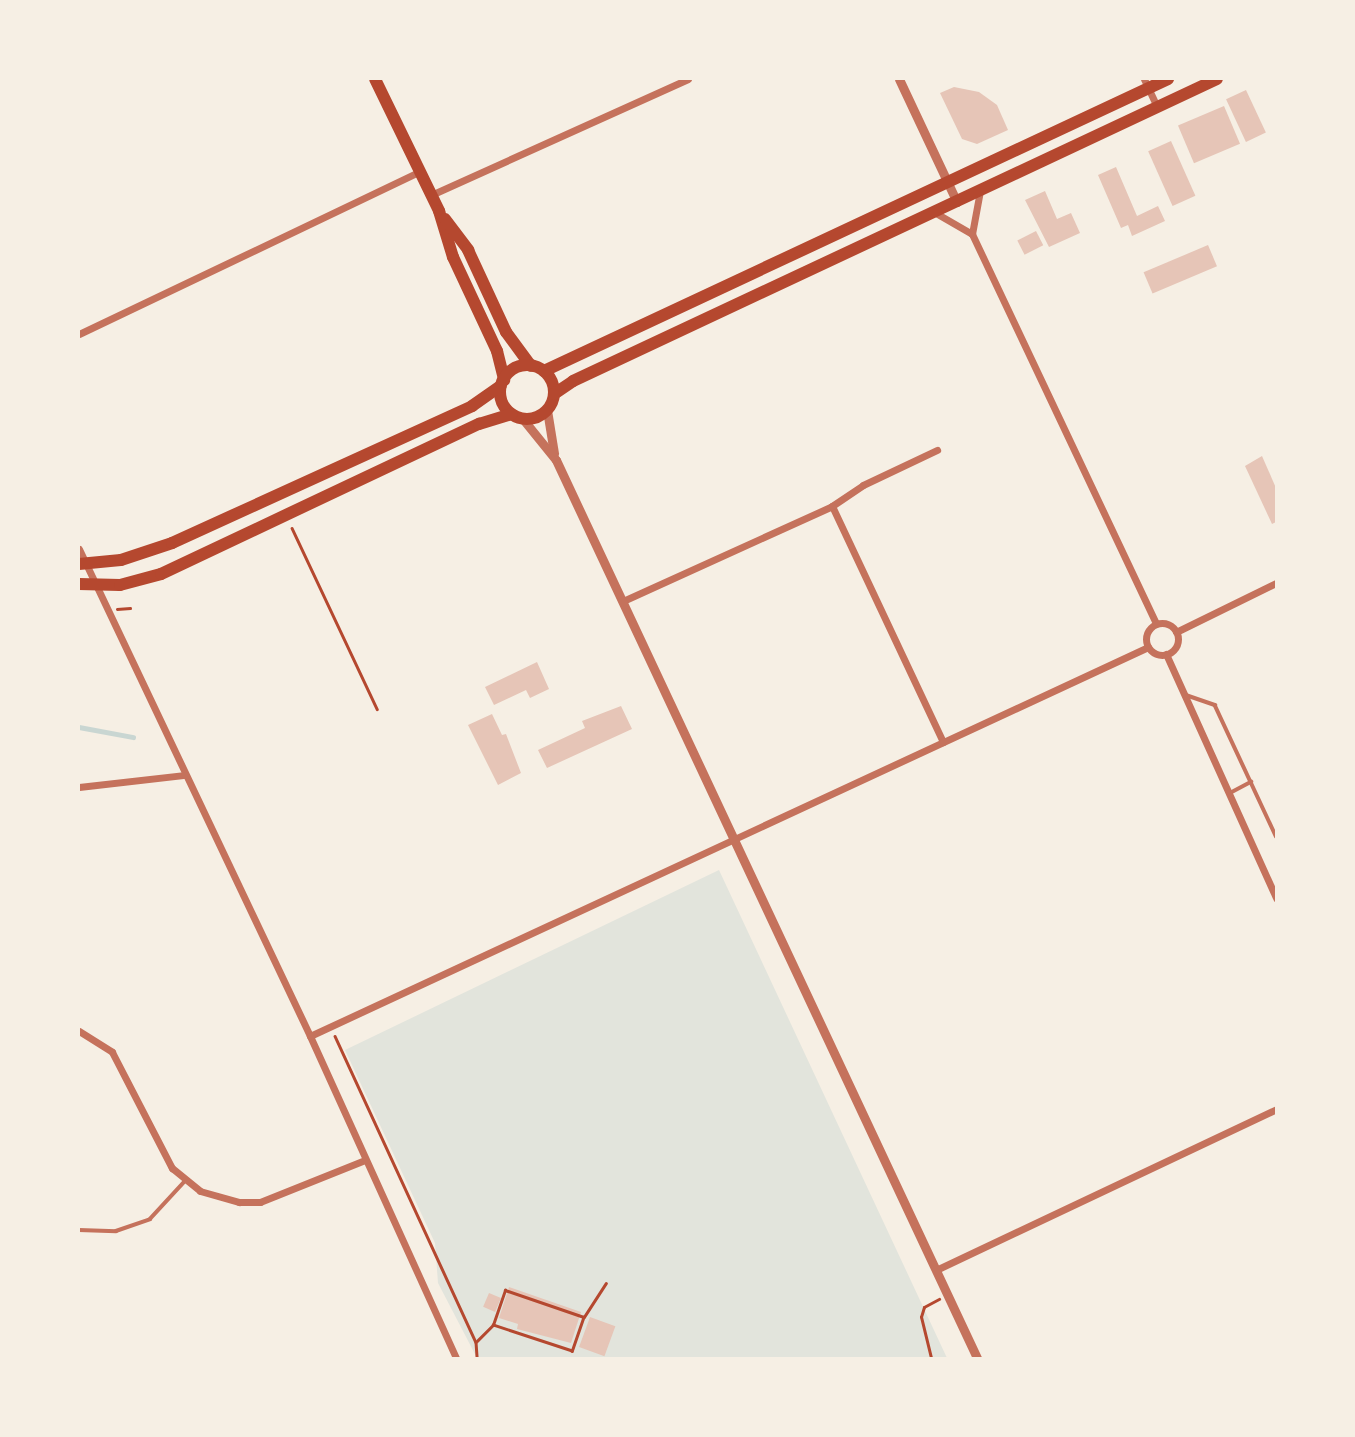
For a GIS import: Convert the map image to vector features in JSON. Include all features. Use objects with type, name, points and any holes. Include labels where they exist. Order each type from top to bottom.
[{"type":"highway","points":[[375,79],[439,211],[453,257],[497,351],[502,403],[517,416]]},
{"type":"highway","points":[[544,371],[948,183],[1146,83],[1168,79]]},
{"type":"highway","points":[[79,584],[96,586],[161,574],[285,515],[517,416],[547,411],[554,394],[573,381],[1217,79]]},
{"type":"highway","points":[[439,211],[468,250],[506,332],[531,366]]},
{"type":"highway","points":[[82,564],[121,560],[172,543],[472,406],[502,383],[515,368],[531,366],[544,371],[554,394]]},
{"type":"street","points":[[431,195],[688,79]]},
{"type":"street","points":[[899,79],[957,202]]},
{"type":"street","points":[[1146,83],[1157,107]]},
{"type":"street","points":[[79,334],[419,172]]},
{"type":"street","points":[[972,234],[981,190]]},
{"type":"street","points":[[934,212],[972,234],[1156,624]]},
{"type":"street","points":[[547,411],[556,460],[977,1358]]},
{"type":"street","points":[[517,416],[556,460]]},
{"type":"street","points":[[623,601],[832,506],[863,485],[937,450]]},
{"type":"street","points":[[832,506],[943,742]]},
{"type":"street","points":[[79,549],[82,564],[96,586],[310,1035],[456,1358]]},
{"type":"street","points":[[1176,632],[1276,583]]},
{"type":"street","points":[[1156,624],[1165,624],[1176,632]]},
{"type":"street","points":[[1148,647],[1146,636],[1156,624]]},
{"type":"street","points":[[1166,654],[1176,645],[1176,632]]},
{"type":"street","points":[[310,1035],[1148,647],[1166,654],[1276,898]]},
{"type":"street","points":[[79,788],[186,775]]},
{"type":"street","points":[[79,1032],[112,1052],[164,1154],[186,1181],[218,1199],[260,1202],[365,1160]]},
{"type":"street","points":[[936,1270],[1276,1109]]},
{"type":"lane","points":[[1184,694],[1215,705],[1276,836]]},
{"type":"lane","points":[[1228,793],[1252,781]]},
{"type":"lane","points":[[79,1230],[116,1231],[150,1219],[186,1181]]},
{"type":"path","points":[[285,515],[377,709]]},
{"type":"path","points":[[330,1026],[476,1342],[477,1358]]},
{"type":"path","points":[[493,1325],[572,1351],[584,1317],[606,1283]]},
{"type":"path","points":[[476,1342],[493,1325],[505,1290],[584,1317]]},
{"type":"path","points":[[931,1358],[922,1311],[948,1294]]},
{"type":"shaded area","points":[[719,870],[947,1358],[477,1358],[438,1283],[435,1243],[345,1050]]},
{"type":"building","points":[[954,87],[979,92],[997,105],[1008,130],[977,144],[962,139],[940,93]]},
{"type":"building","points":[[1246,90],[1266,133],[1246,142],[1226,99]]},
{"type":"building","points":[[1224,106],[1240,144],[1194,163],[1178,126]]},
{"type":"building","points":[[1171,141],[1195,196],[1173,206],[1148,151]]},
{"type":"building","points":[[1116,167],[1137,216],[1158,206],[1165,221],[1132,236],[1128,225],[1121,228],[1098,175]]},
{"type":"building","points":[[1045,191],[1057,219],[1071,213],[1080,233],[1049,247],[1025,200]]},
{"type":"building","points":[[1036,231],[1043,245],[1025,255],[1017,241]]},
{"type":"building","points":[[1208,245],[1217,266],[1153,294],[1144,272]]},
{"type":"building","points":[[1262,456],[1276,488],[1276,522],[1272,524],[1245,466]]},
{"type":"building","points":[[537,662],[549,689],[530,698],[526,690],[494,705],[485,687]]},
{"type":"building","points":[[621,706],[632,729],[547,768],[538,750],[585,728],[582,721]]},
{"type":"building","points":[[492,714],[502,735],[506,734],[521,773],[498,785],[468,725]]},
{"type":"building","points":[[509,1287],[581,1312],[571,1343],[517,1329],[518,1324],[499,1318]]},
{"type":"building","points":[[489,1293],[501,1298],[495,1312],[483,1307]]},
{"type":"building","points":[[590,1317],[615,1326],[604,1356],[579,1347]]},
{"type":"waterway","points":[[79,727],[133,737]]}]
